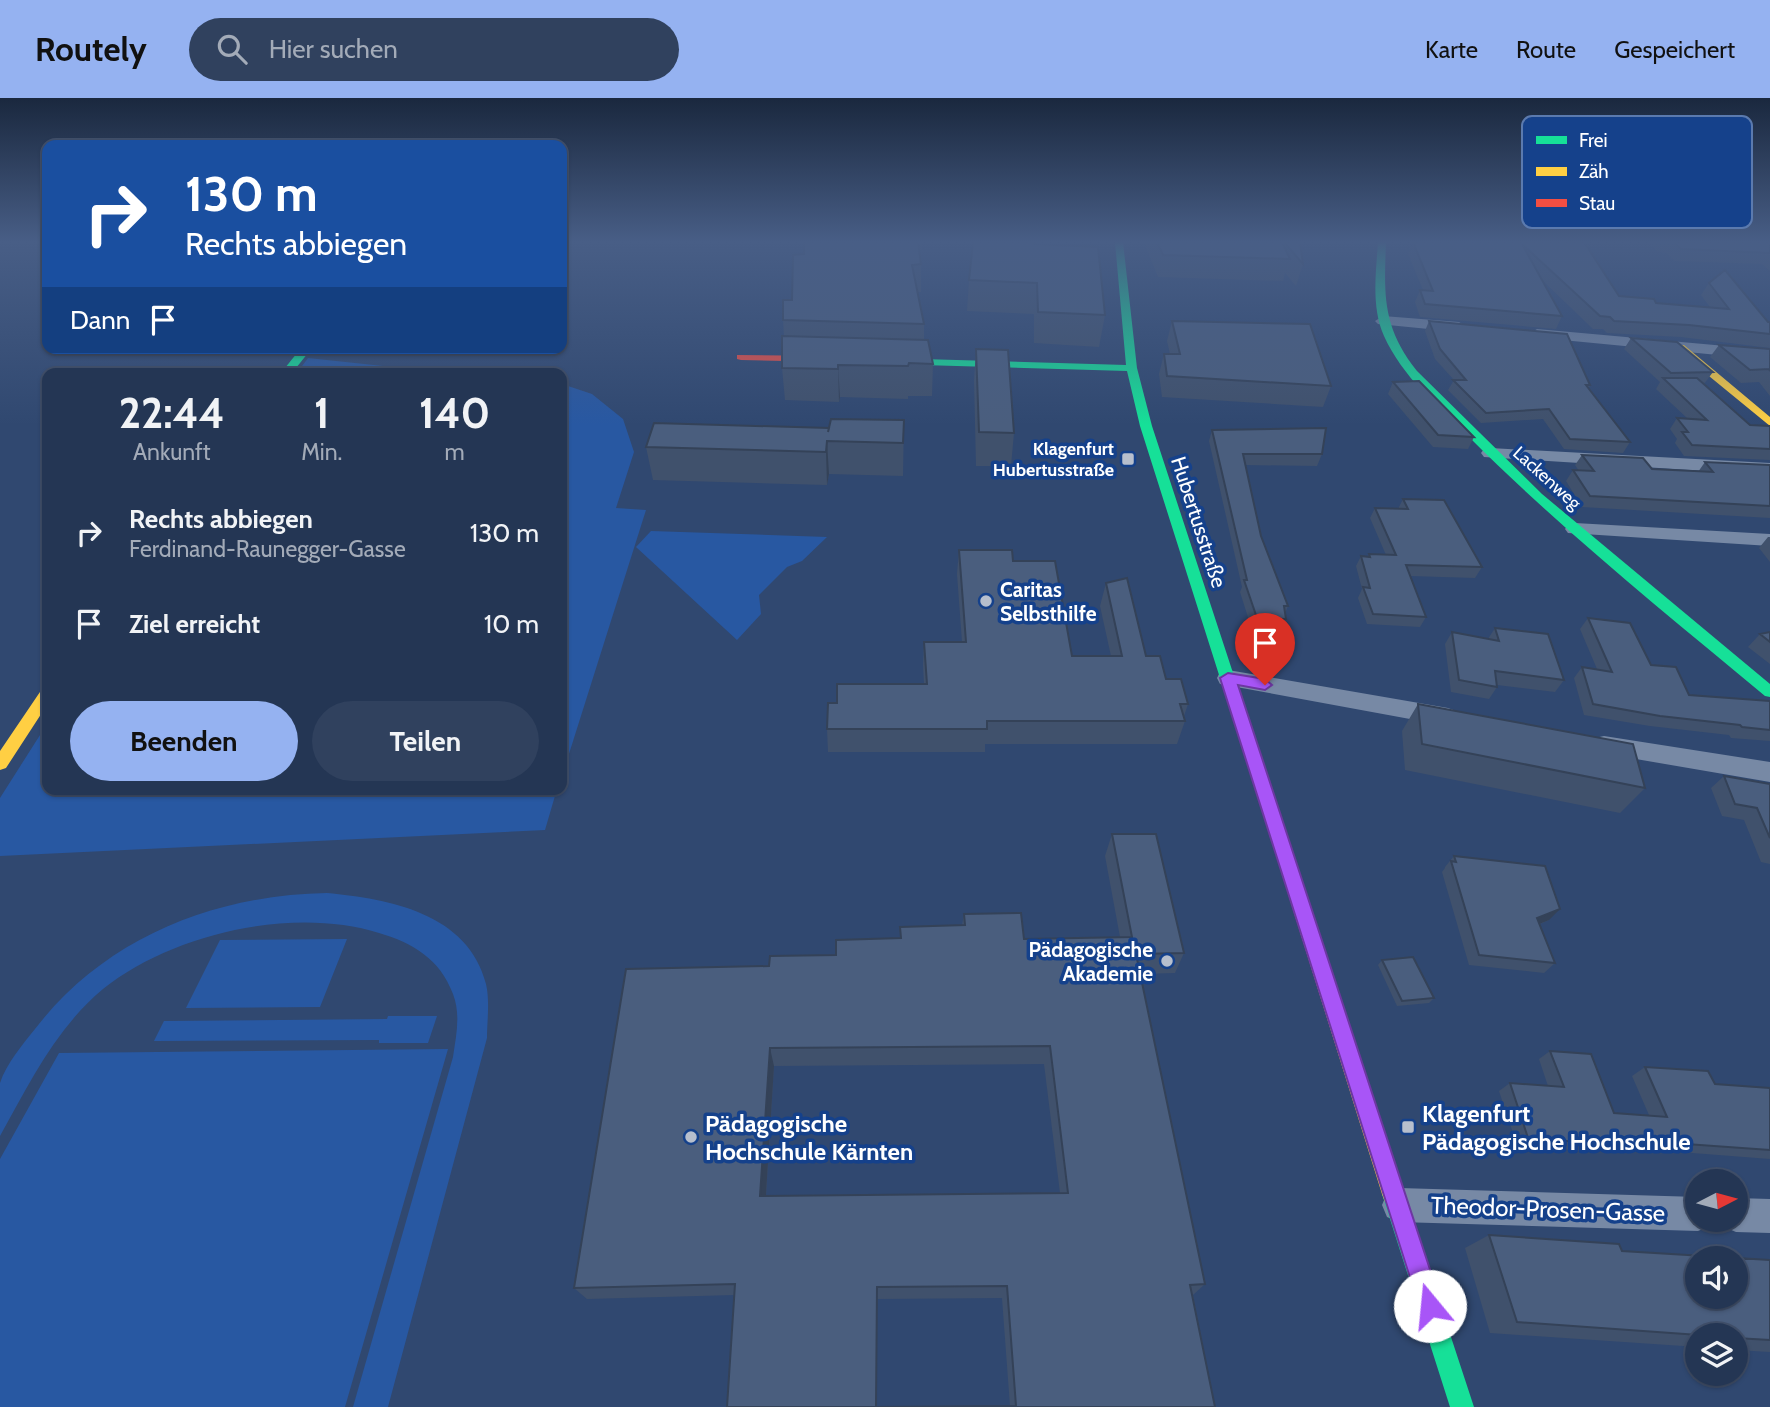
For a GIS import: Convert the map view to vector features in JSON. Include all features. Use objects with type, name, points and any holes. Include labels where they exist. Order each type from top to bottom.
[{"type":"street","name":"Hubertusstraße","points":[[1125,303],[1132,369],[1146,426],[1462,1407]]},
{"type":"street","name":"Lackenweg","points":[[1383,303],[1383,321],[1401,355],[1490,453],[1575,529],[1770,692]]},
{"type":"street","points":[[1383,321],[1479,329]]},
{"type":"street","points":[[1521,333],[1770,355]]},
{"type":"street","points":[[1680,347],[1770,423]]},
{"type":"street","points":[[290,368],[302,354]]},
{"type":"street","points":[[741,357],[849,360]]},
{"type":"street","points":[[876,361],[1132,369]]},
{"type":"street","points":[[1490,453],[1770,469]]},
{"type":"street","points":[[1575,529],[1770,540]]},
{"type":"street","points":[[1228,678],[1472,722]]},
{"type":"street","points":[[0,764],[42,701]]},
{"type":"street","points":[[1580,741],[1770,772]]},
{"type":"street","name":"Theodor-Prosen-Gasse","points":[[1399,1205],[1685,1214]]},
{"type":"street","points":[[1748,1215],[1770,1216]]},
{"type":"shaded area","points":[[308,358],[402,368],[301,368]]},
{"type":"shaded area","points":[[567,386],[592,394],[623,419],[634,452],[616,508],[646,510],[567,760]]},
{"type":"shaded area","points":[[651,531],[827,537],[802,561],[787,567],[759,595],[761,614],[737,640],[636,547]]},
{"type":"shaded area","points":[[42,732],[42,795],[555,795],[545,830],[0,856],[0,798]]},
{"type":"shaded area","points":[[327,893],[400,906],[423,914],[444,926],[462,941],[477,960],[487,991],[487,1038],[388,1407],[353,1407],[453,1057],[457,1026],[457,1010],[447,982],[433,962],[414,947],[379,933],[346,925],[310,922],[235,930],[164,953],[131,969],[86,1004],[57,1039],[0,1136],[0,1083],[6,1069],[25,1041],[63,997],[94,970],[128,947],[203,913],[244,902]]},
{"type":"shaded area","points":[[347,939],[320,1007],[186,1008],[220,940]]},
{"type":"shaded area","points":[[388,1016],[437,1016],[428,1043],[379,1043],[379,1040],[154,1041],[164,1021],[387,1019]]},
{"type":"shaded area","points":[[448,1049],[345,1407],[0,1407],[0,1159],[59,1053]]},
{"type":"building","points":[[783,303],[920,303],[924,324],[783,320]]},
{"type":"building","points":[[1038,303],[1104,303],[1105,315],[1038,312]]},
{"type":"building","points":[[1555,303],[1562,316],[1425,304]]},
{"type":"building","points":[[1586,303],[1657,303],[1729,309],[1724,303],[1752,303],[1770,322],[1770,334],[1689,325],[1614,321],[1610,317],[1600,316]]},
{"type":"building","points":[[1172,321],[1310,324],[1331,386],[1167,376],[1164,354],[1180,354]]},
{"type":"building","points":[[1429,321],[1567,334],[1590,385],[1586,385],[1630,442],[1570,439],[1549,409],[1486,413],[1453,380],[1466,380],[1440,349]]},
{"type":"building","points":[[782,336],[928,340],[933,364],[838,365],[838,369],[782,368]]},
{"type":"building","points":[[1631,338],[1677,342],[1713,372],[1671,373]]},
{"type":"building","points":[[1719,345],[1770,349],[1770,371],[1750,370]]},
{"type":"building","points":[[976,349],[1008,350],[1014,433],[979,432]]},
{"type":"building","points":[[1663,378],[1697,378],[1750,425],[1770,426],[1770,449],[1692,445],[1682,432],[1688,432],[1677,418],[1707,420]]},
{"type":"building","points":[[1419,381],[1474,437],[1438,435],[1393,382]]},
{"type":"building","points":[[831,419],[904,420],[903,443],[827,441],[826,452],[646,447],[654,423],[829,428]]},
{"type":"building","points":[[1326,428],[1322,454],[1243,454],[1261,536],[1288,606],[1284,606],[1286,619],[1257,618],[1244,580],[1247,580],[1212,430]]},
{"type":"building","points":[[1582,455],[1643,458],[1652,469],[1713,472],[1705,462],[1770,465],[1770,506],[1590,496],[1573,470],[1594,471]]},
{"type":"building","points":[[1403,499],[1444,500],[1482,567],[1406,565],[1426,617],[1373,614],[1363,587],[1370,588],[1361,556],[1396,555],[1375,508],[1408,509]]},
{"type":"building","points":[[959,550],[1012,550],[1013,561],[1055,561],[1072,656],[1122,656],[1106,583],[1127,578],[1146,656],[1160,656],[1166,679],[1181,679],[1188,704],[1180,704],[1185,721],[987,721],[987,729],[827,729],[828,703],[837,703],[837,684],[927,684],[924,642],[966,642]]},
{"type":"building","points":[[1588,618],[1630,623],[1651,665],[1676,667],[1689,695],[1770,701],[1770,730],[1660,716],[1593,704],[1582,667],[1612,672]]},
{"type":"building","points":[[1495,628],[1548,634],[1564,680],[1495,671],[1497,687],[1459,680],[1452,632],[1499,641]]},
{"type":"building","points":[[1770,632],[1770,642],[1760,634]]},
{"type":"building","points":[[1418,704],[1633,744],[1645,788],[1422,744]]},
{"type":"building","points":[[1724,776],[1770,784],[1770,838],[1757,808],[1735,804]]},
{"type":"building","name":"Pädagogische Hochschule Kärnten","points":[[1112,834],[1156,834],[1184,953],[1136,954],[1205,1284],[1190,1285],[1215,1407],[876,1407],[727,1407],[735,1284],[574,1288],[626,969],[769,966],[770,956],[836,955],[836,940],[901,938],[900,927],[965,925],[964,914],[1021,913],[1024,939],[1132,937]],"holes":[[[1050,1046],[1068,1193],[760,1196],[770,1048]],[[1007,1286],[1016,1406],[876,1407],[877,1287]]]},
{"type":"building","points":[[1454,856],[1545,866],[1560,909],[1537,918],[1555,963],[1479,955],[1451,861],[1456,862]]},
{"type":"building","points":[[1413,957],[1434,998],[1402,1001],[1382,960]]},
{"type":"building","points":[[1550,1051],[1591,1054],[1614,1113],[1667,1117],[1645,1067],[1708,1071],[1715,1084],[1770,1088],[1770,1150],[1603,1138],[1605,1144],[1528,1138],[1510,1083],[1564,1087]]},
{"type":"building","points":[[1489,1235],[1619,1244],[1622,1251],[1685,1255],[1685,1309],[1748,1309],[1748,1259],[1770,1260],[1770,1340],[1748,1339],[1748,1323],[1685,1323],[1685,1334],[1517,1322]]},
{"type":"traffic: fast","points":[[1125,303],[1132,368],[1146,426],[1268,804]]},
{"type":"traffic: fast","points":[[1381,303],[1385,326],[1396,350],[1444,406],[1537,496],[1770,692]]},
{"type":"traffic: fast","points":[[290,368],[302,354]]},
{"type":"traffic: fast","points":[[887,361],[1132,368]]},
{"type":"traffic: fast","points":[[1393,1194],[1462,1407]]},
{"type":"traffic: slow","points":[[1680,347],[1770,423]]},
{"type":"traffic: slow","points":[[0,764],[42,701]]},
{"type":"traffic: slow","points":[[1268,804],[1393,1194]]},
{"type":"traffic: jam","points":[[741,357],[831,359]]},
{"type":"place","name":"Klagenfurt Hubertusstraße","points":[[1128,459]]},
{"type":"place","name":"Caritas Selbsthilfe","points":[[986,601]]},
{"type":"place","name":"Pädagogische Akademie","points":[[1167,961]]},
{"type":"place","name":"Klagenfurt Pädagogische Hochschule","points":[[1408,1127]]},
{"type":"place","name":"Pädagogische Hochschule Kärnten","points":[[691,1137]]},
{"type":"route","points":[[1265,685],[1228,678],[1430,1306]]}]
